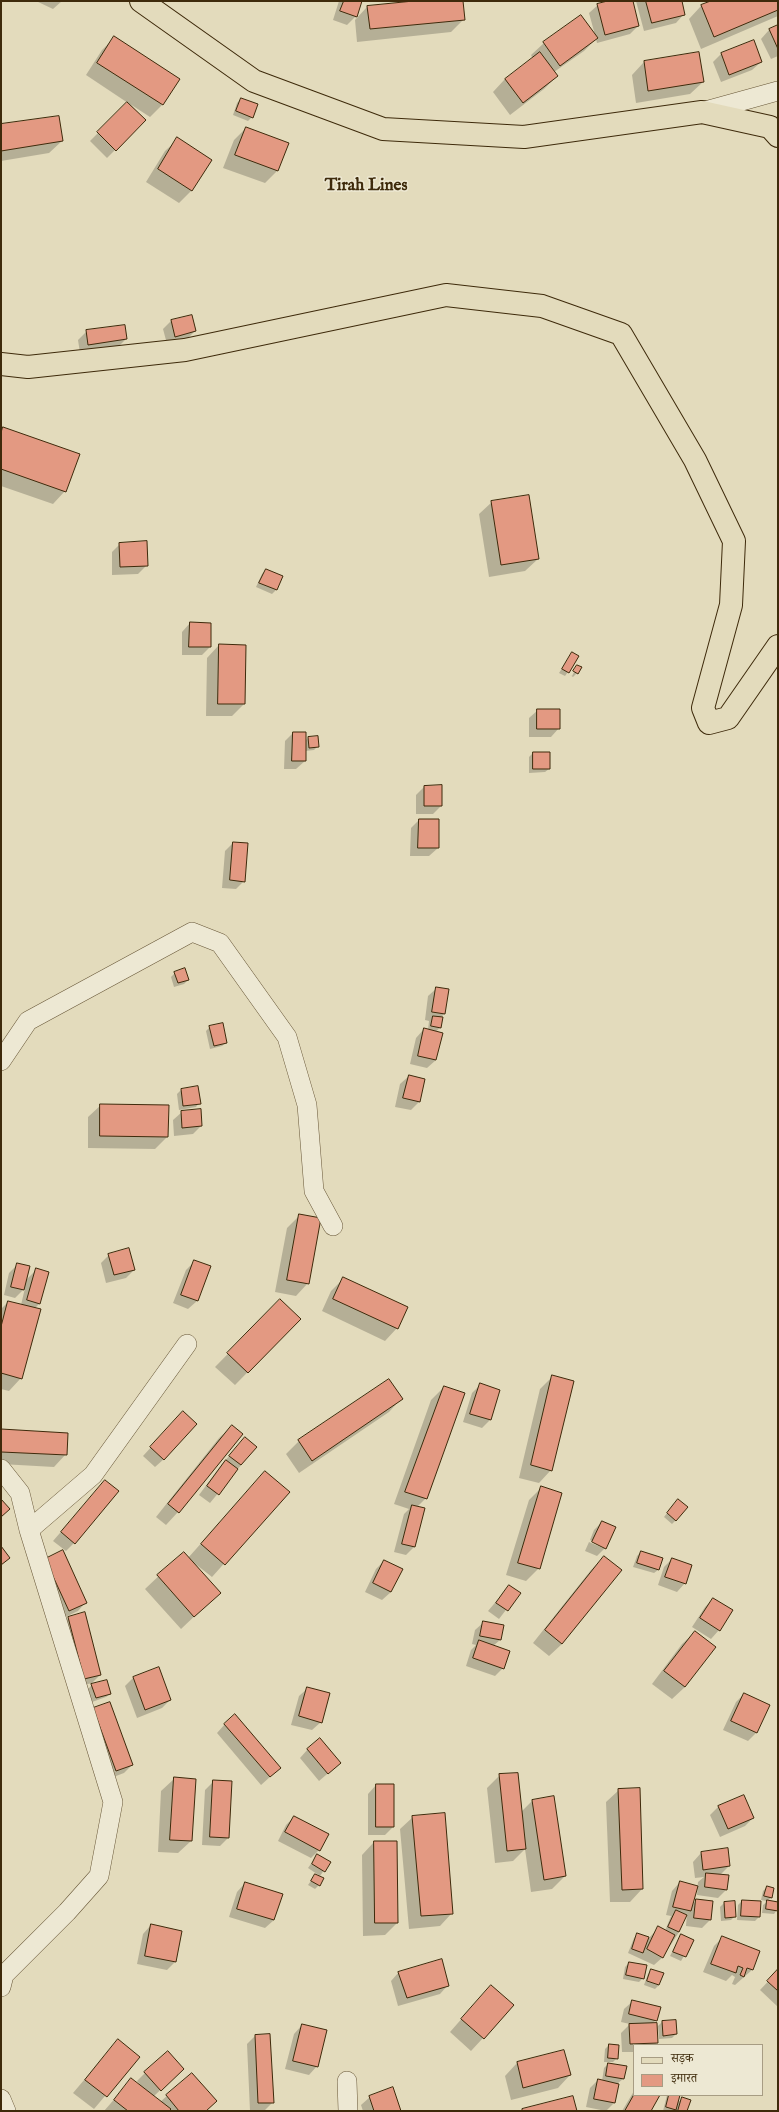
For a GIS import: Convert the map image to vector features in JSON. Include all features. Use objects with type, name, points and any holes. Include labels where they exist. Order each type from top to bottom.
[{"type":"main road","points":[[141,1],[254,81],[383,129],[524,137],[702,112],[770,127],[778,136]]},
{"type":"main road","points":[[1,364],[28,367],[185,350],[446,295],[542,306],[621,334],[695,460],[734,541],[731,605],[703,708],[709,723],[728,718],[778,646]]},
{"type":"street","points":[[702,112],[778,91]]},
{"type":"street","points":[[1,1061],[28,1021],[192,932],[220,943],[286,1037],[307,1105],[314,1191],[333,1226]]},
{"type":"street","points":[[29,1530],[93,1475],[187,1344]]},
{"type":"street","points":[[1,1469],[20,1493],[29,1530],[112,1802],[99,1876],[67,1912],[4,1975],[1,1987]]},
{"type":"street","points":[[347,2082],[348,2111]]},
{"type":"street","points":[[1,2099],[6,2111]]},
{"type":"building","points":[[344,1],[362,1],[357,17],[340,11]]},
{"type":"building","points":[[414,1],[463,1],[465,20],[370,29],[367,6]]},
{"type":"building","points":[[608,1],[633,1],[639,26],[605,35],[597,4]]},
{"type":"building","points":[[646,1],[682,1],[685,15],[652,23]]},
{"type":"building","points":[[711,1],[778,1],[778,10],[714,37],[701,5]]},
{"type":"building","points":[[581,15],[598,38],[560,66],[543,42]]},
{"type":"building","points":[[778,25],[778,49],[769,29]]},
{"type":"building","points":[[114,36],[180,79],[163,105],[97,63]]},
{"type":"building","points":[[754,40],[762,62],[729,75],[721,53]]},
{"type":"building","points":[[540,52],[558,76],[523,103],[505,79]]},
{"type":"building","points":[[699,52],[704,82],[648,91],[644,61]]},
{"type":"building","points":[[241,98],[258,104],[253,118],[236,111]]},
{"type":"building","points":[[127,102],[146,120],[116,151],[97,132]]},
{"type":"building","points":[[59,116],[63,141],[1,151],[1,124]]},
{"type":"building","points":[[246,127],[289,143],[278,171],[235,155]]},
{"type":"building","points":[[177,137],[212,160],[192,191],[158,169]]},
{"type":"building","points":[[192,315],[196,331],[175,337],[171,320]]},
{"type":"building","points":[[125,325],[127,339],[88,345],[86,330]]},
{"type":"building","points":[[3,427],[80,454],[66,492],[1,469],[1,433]]},
{"type":"building","points":[[529,495],[539,559],[501,565],[491,501]]},
{"type":"building","points":[[147,541],[148,566],[120,567],[119,543]]},
{"type":"building","points":[[266,569],[283,576],[277,590],[259,583]]},
{"type":"building","points":[[190,622],[211,623],[211,647],[189,647]]},
{"type":"building","points":[[219,644],[246,645],[245,704],[218,704]]},
{"type":"building","points":[[572,652],[579,656],[569,673],[562,669]]},
{"type":"building","points":[[577,665],[582,667],[578,674],[573,671]]},
{"type":"building","points":[[537,709],[560,709],[560,729],[537,729]]},
{"type":"building","points":[[293,732],[306,732],[306,761],[292,761]]},
{"type":"building","points":[[318,736],[319,747],[309,748],[308,737]]},
{"type":"building","points":[[533,752],[550,752],[550,769],[533,769]]},
{"type":"building","points":[[442,785],[442,806],[424,806],[424,786]]},
{"type":"building","points":[[419,819],[439,819],[439,848],[418,848]]},
{"type":"building","points":[[233,842],[248,843],[245,882],[230,880]]},
{"type":"building","points":[[185,968],[189,980],[178,983],[174,972]]},
{"type":"building","points":[[436,987],[449,989],[445,1014],[432,1012]]},
{"type":"building","points":[[433,1016],[443,1017],[441,1028],[431,1026]]},
{"type":"building","points":[[223,1023],[227,1043],[214,1046],[209,1026]]},
{"type":"building","points":[[424,1028],[443,1033],[436,1060],[418,1056]]},
{"type":"building","points":[[409,1075],[425,1079],[420,1102],[403,1098]]},
{"type":"building","points":[[198,1086],[201,1104],[183,1106],[181,1089]]},
{"type":"building","points":[[100,1104],[169,1105],[168,1137],[100,1136]]},
{"type":"building","points":[[201,1109],[202,1126],[182,1128],[181,1111]]},
{"type":"building","points":[[299,1214],[321,1218],[309,1284],[287,1280]]},
{"type":"building","points":[[129,1248],[135,1270],[114,1275],[108,1254]]},
{"type":"building","points":[[194,1260],[211,1266],[198,1301],[181,1295]]},
{"type":"building","points":[[17,1263],[30,1266],[24,1290],[11,1287]]},
{"type":"building","points":[[36,1268],[49,1272],[40,1304],[27,1300]]},
{"type":"building","points":[[343,1277],[408,1307],[398,1329],[333,1299]]},
{"type":"building","points":[[280,1299],[301,1319],[248,1373],[227,1353]]},
{"type":"building","points":[[8,1301],[41,1309],[22,1379],[1,1373],[1,1327]]},
{"type":"building","points":[[552,1375],[574,1381],[552,1471],[531,1465]]},
{"type":"building","points":[[389,1379],[403,1399],[312,1461],[298,1440]]},
{"type":"building","points":[[480,1383],[500,1390],[491,1420],[470,1414]]},
{"type":"building","points":[[444,1386],[465,1393],[427,1499],[405,1492]]},
{"type":"building","points":[[183,1411],[197,1424],[164,1460],[150,1447]]},
{"type":"building","points":[[232,1425],[243,1434],[179,1513],[168,1504]]},
{"type":"building","points":[[1,1429],[68,1433],[67,1455],[1,1452]]},
{"type":"building","points":[[245,1437],[257,1447],[241,1465],[229,1456]]},
{"type":"building","points":[[226,1460],[238,1469],[219,1495],[207,1486]]},
{"type":"building","points":[[265,1471],[290,1492],[225,1565],[201,1544]]},
{"type":"building","points":[[105,1480],[119,1491],[75,1544],[61,1532]]},
{"type":"building","points":[[541,1486],[562,1493],[540,1569],[518,1563]]},
{"type":"building","points":[[1,1499],[10,1509],[1,1517]]},
{"type":"building","points":[[678,1499],[688,1507],[676,1521],[667,1513]]},
{"type":"building","points":[[412,1505],[425,1508],[415,1547],[402,1544]]},
{"type":"building","points":[[602,1521],[616,1527],[606,1549],[592,1542]]},
{"type":"building","points":[[1,1546],[10,1558],[1,1565]]},
{"type":"building","points":[[63,1550],[87,1603],[69,1611],[45,1559]]},
{"type":"building","points":[[641,1551],[663,1558],[659,1570],[637,1563]]},
{"type":"building","points":[[184,1552],[221,1593],[194,1617],[157,1575]]},
{"type":"building","points":[[604,1556],[622,1570],[562,1644],[545,1630]]},
{"type":"building","points":[[672,1558],[692,1565],[686,1584],[665,1577]]},
{"type":"building","points":[[384,1560],[403,1569],[391,1592],[373,1583]]},
{"type":"building","points":[[509,1585],[521,1593],[508,1611],[496,1603]]},
{"type":"building","points":[[713,1598],[733,1610],[720,1631],[700,1618]]},
{"type":"building","points":[[85,1612],[101,1675],[84,1679],[68,1617]]},
{"type":"building","points":[[483,1621],[504,1625],[501,1640],[480,1636]]},
{"type":"building","points":[[695,1631],[716,1647],[685,1687],[664,1671]]},
{"type":"building","points":[[479,1640],[510,1651],[504,1669],[473,1658]]},
{"type":"building","points":[[159,1667],[171,1700],[145,1710],[133,1677]]},
{"type":"building","points":[[107,1680],[111,1694],[96,1698],[91,1684]]},
{"type":"building","points":[[307,1687],[330,1693],[322,1723],[299,1716]]},
{"type":"building","points":[[744,1693],[770,1705],[757,1733],[731,1721]]},
{"type":"building","points":[[110,1702],[133,1765],[116,1771],[93,1708]]},
{"type":"building","points":[[235,1714],[281,1768],[270,1777],[224,1724]]},
{"type":"building","points":[[320,1738],[341,1763],[328,1774],[307,1749]]},
{"type":"building","points":[[518,1773],[526,1849],[507,1851],[499,1774]]},
{"type":"building","points":[[174,1777],[196,1779],[192,1841],[170,1840]]},
{"type":"building","points":[[213,1780],[232,1781],[229,1838],[210,1837]]},
{"type":"building","points":[[376,1784],[394,1784],[394,1827],[376,1827]]},
{"type":"building","points":[[640,1788],[643,1889],[622,1890],[618,1789]]},
{"type":"building","points":[[744,1795],[754,1818],[728,1829],[718,1806]]},
{"type":"building","points":[[554,1796],[566,1876],[544,1880],[532,1800]]},
{"type":"building","points":[[445,1813],[453,1914],[421,1916],[412,1816]]},
{"type":"building","points":[[294,1816],[329,1834],[320,1851],[285,1832]]},
{"type":"building","points":[[374,1841],[397,1841],[398,1923],[375,1923]]},
{"type":"building","points":[[728,1848],[730,1866],[703,1870],[701,1852]]},
{"type":"building","points":[[317,1854],[331,1862],[325,1872],[312,1864]]},
{"type":"building","points":[[706,1873],[729,1875],[727,1890],[705,1887]]},
{"type":"building","points":[[315,1874],[324,1878],[320,1886],[311,1881]]},
{"type":"building","points":[[680,1881],[698,1886],[691,1911],[673,1907]]},
{"type":"building","points":[[245,1882],[283,1894],[274,1920],[237,1909]]},
{"type":"building","points":[[767,1886],[774,1888],[772,1898],[764,1896]]},
{"type":"building","points":[[696,1899],[713,1901],[711,1920],[694,1918]]},
{"type":"building","points":[[742,1900],[761,1901],[760,1917],[741,1916]]},
{"type":"building","points":[[767,1900],[778,1902],[778,1911],[766,1909]]},
{"type":"building","points":[[735,1901],[736,1917],[725,1918],[724,1902]]},
{"type":"building","points":[[676,1910],[687,1915],[679,1932],[668,1927]]},
{"type":"building","points":[[151,1924],[182,1931],[176,1962],[145,1956]]},
{"type":"building","points":[[658,1926],[675,1935],[663,1958],[647,1949]]},
{"type":"building","points":[[637,1933],[649,1937],[643,1953],[632,1949]]},
{"type":"building","points":[[681,1934],[694,1940],[686,1957],[673,1952]]},
{"type":"building","points":[[722,1936],[760,1951],[753,1970],[747,1968],[744,1977],[740,1975],[743,1968],[738,1966],[736,1973],[711,1964]]},
{"type":"building","points":[[442,1959],[449,1986],[407,1998],[398,1972]]},
{"type":"building","points":[[629,1962],[647,1965],[644,1979],[626,1975]]},
{"type":"building","points":[[651,1969],[664,1973],[659,1985],[647,1981]]},
{"type":"building","points":[[778,1969],[778,1991],[767,1981]]},
{"type":"building","points":[[491,1985],[514,2005],[484,2039],[461,2019]]},
{"type":"building","points":[[632,2000],[661,2007],[657,2021],[629,2014]]},
{"type":"building","points":[[676,2020],[677,2034],[663,2036],[662,2021]]},
{"type":"building","points":[[657,2023],[658,2043],[630,2044],[629,2024]]},
{"type":"building","points":[[302,2024],[327,2030],[318,2067],[293,2061]]},
{"type":"building","points":[[270,2034],[274,2103],[258,2103],[255,2035]]},
{"type":"building","points":[[118,2039],[140,2057],[107,2097],[85,2080]]},
{"type":"building","points":[[609,2044],[619,2045],[618,2059],[608,2058]]},
{"type":"building","points":[[564,2050],[571,2075],[523,2088],[517,2062]]},
{"type":"building","points":[[168,2051],[184,2069],[161,2091],[144,2072]]},
{"type":"building","points":[[608,2063],[627,2066],[624,2079],[606,2076]]},
{"type":"building","points":[[192,2073],[217,2101],[206,2111],[179,2111],[166,2095]]},
{"type":"building","points":[[131,2078],[171,2109],[169,2111],[128,2111],[114,2100]]},
{"type":"building","points":[[598,2079],[619,2084],[615,2103],[594,2099]]},
{"type":"building","points":[[393,2087],[401,2111],[374,2111],[369,2096]]},
{"type":"building","points":[[573,2096],[577,2111],[522,2111],[522,2109]]},
{"type":"building","points":[[633,2096],[659,2096],[651,2111],[625,2111]]},
{"type":"building","points":[[669,2096],[680,2096],[676,2110],[666,2107]]},
{"type":"building","points":[[682,2097],[691,2100],[687,2111],[678,2111]]},
{"type":"district","name":"Tirah Lines","points":[[366,187]]}]
